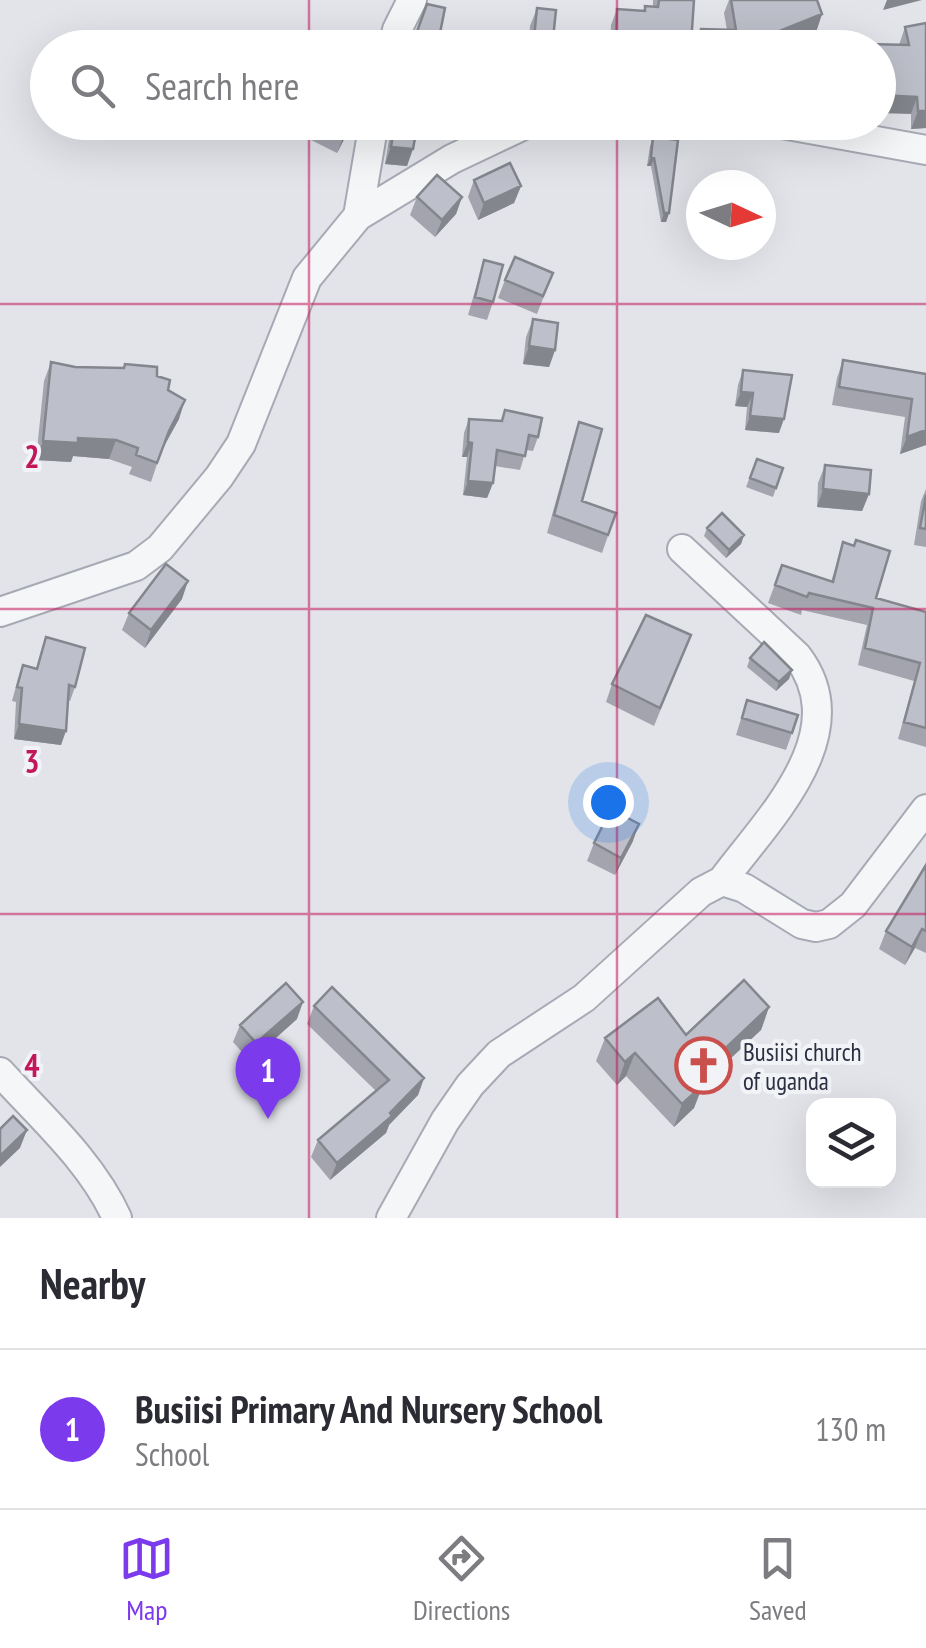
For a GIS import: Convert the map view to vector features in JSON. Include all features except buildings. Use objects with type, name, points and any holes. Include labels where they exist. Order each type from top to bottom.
[{"type":"street","points":[[397,30],[412,0]]},
{"type":"street","points":[[358,216],[371,140]]},
{"type":"street","points":[[0,612],[136,566],[160,548],[241,444],[307,278],[358,216],[452,159],[492,140]]},
{"type":"street","points":[[871,140],[926,150]]},
{"type":"street","points":[[391,1218],[470,1085],[499,1054],[584,998],[701,892],[722,882],[804,768],[818,720],[810,673],[797,656],[682,548]]},
{"type":"street","points":[[722,882],[744,888],[802,924],[829,924],[853,906],[926,809]]},
{"type":"street","points":[[0,1072],[72,1150],[117,1218]]},
{"type":"street","points":[[371,1218],[406,1188]]},
{"type":"place","name":"Busiisi church of uganda","points":[[704,1066]]},
{"type":"place","name":"Busiisi Primary And Nursery School","points":[[268,1119]]}]
